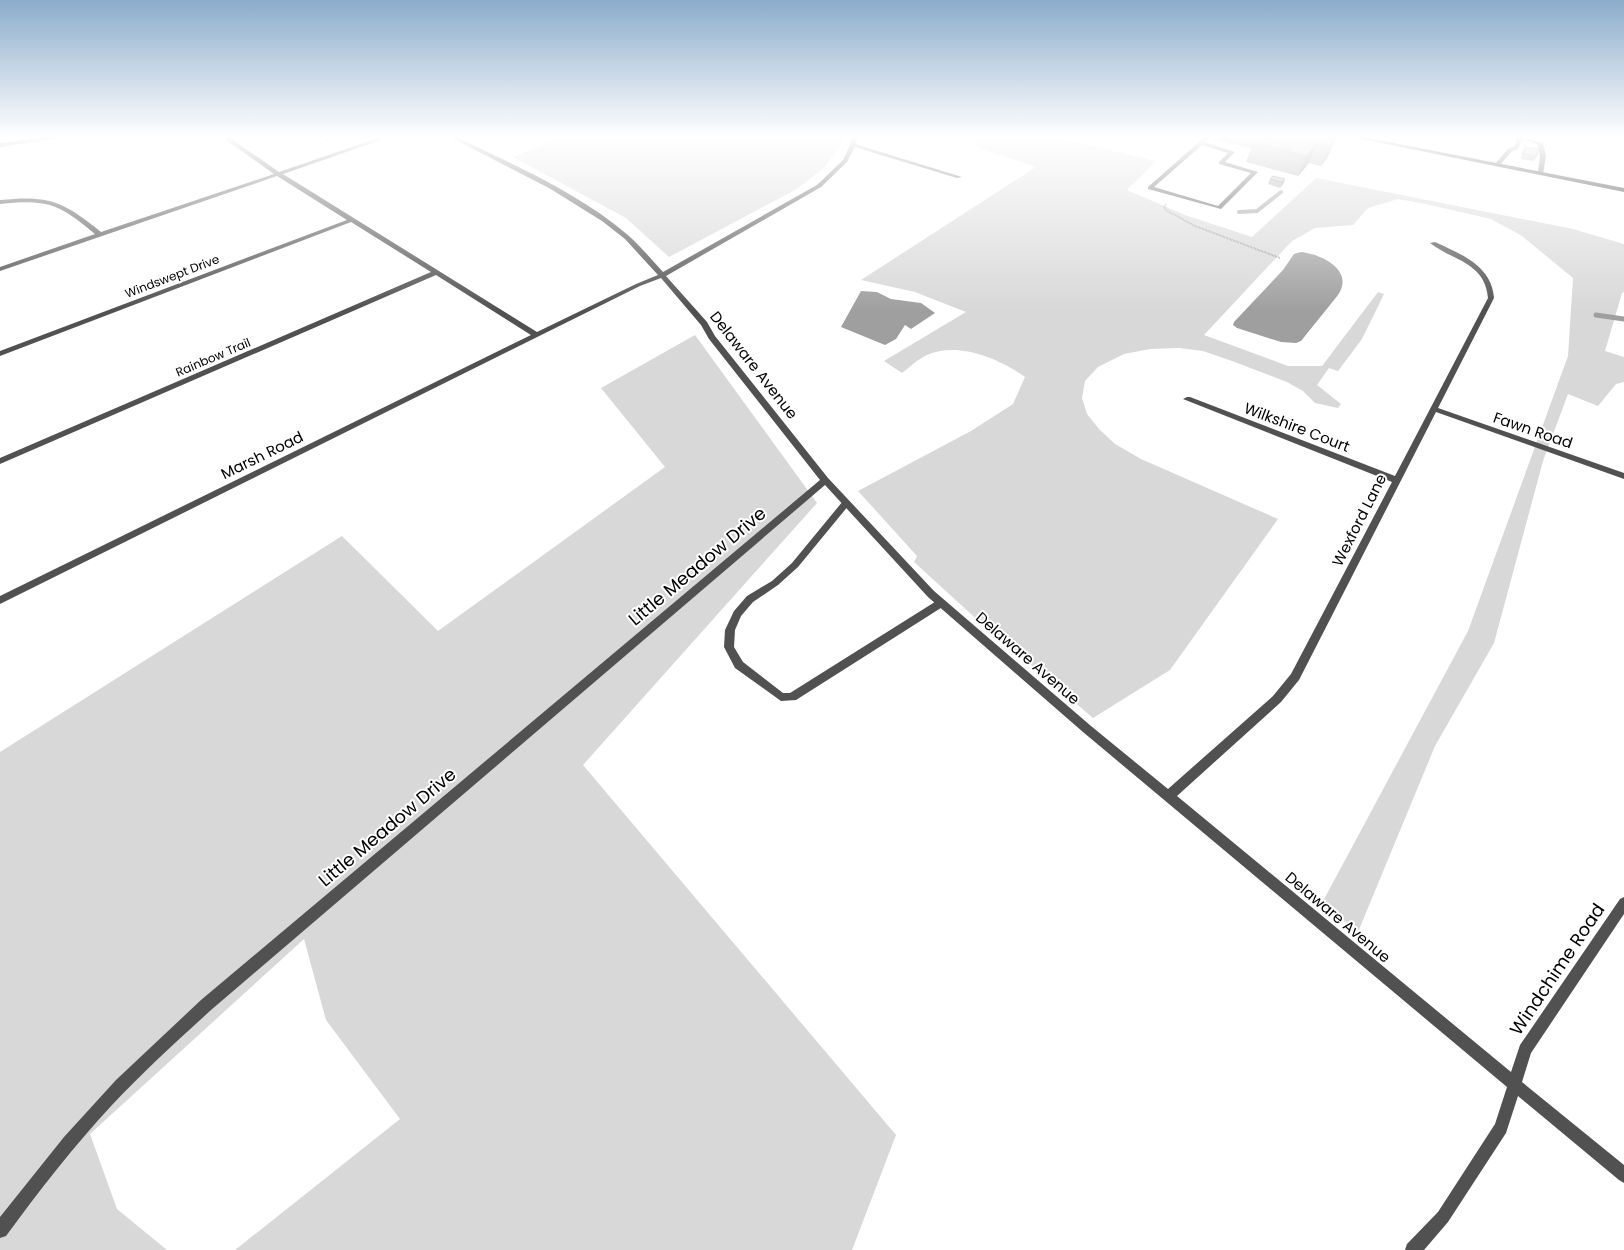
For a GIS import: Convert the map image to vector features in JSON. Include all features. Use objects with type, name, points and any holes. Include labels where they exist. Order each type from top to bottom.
[{"type":"street","points":[[0,269],[222,193]]},
{"type":"street","points":[[309,193],[536,335]]},
{"type":"street","name":"Delaware Avenue","points":[[562,193],[583,206],[627,238],[663,275],[704,324],[712,337],[826,480],[888,550],[941,603],[1087,728],[1624,1175]]},
{"type":"street","name":"Marsh Road","points":[[0,600],[638,284],[663,275],[806,193]]},
{"type":"street","points":[[1168,193],[1219,208],[1234,193]]},
{"type":"street","points":[[0,202],[28,200],[54,202],[67,208],[100,235]]},
{"type":"street","name":"Windswept Drive","points":[[0,354],[351,220]]},
{"type":"street","name":"Wexford Lane","points":[[1169,796],[1277,699],[1295,677],[1491,298],[1492,291],[1480,271],[1433,243]]},
{"type":"street","name":"Rainbow Trail","points":[[0,461],[436,273]]},
{"type":"street","name":"Wilkshire Court","points":[[1187,399],[1396,480]]},
{"type":"street","name":"Fawn Road","points":[[1434,409],[1624,476]]},
{"type":"street","name":"Little Meadow Drive","points":[[0,1230],[94,1114],[138,1068],[206,1004],[826,480]]},
{"type":"street","points":[[846,503],[795,565],[775,583],[750,599],[737,614],[730,630],[729,647],[738,665],[781,697],[792,697],[941,603]]},
{"type":"street","name":"Windchime Road","points":[[1414,1250],[1443,1218],[1501,1128],[1525,1050],[1624,903]]},
{"type":"path","points":[[1169,202],[1164,207],[1166,210],[1195,226],[1280,258]]},
{"type":"shaded area","points":[[580,193],[789,193],[669,257],[626,218]]},
{"type":"shaded area","points":[[995,193],[1135,193],[1185,215],[1252,237],[1299,193],[1393,193],[1573,229],[1624,244],[1624,292],[1622,293],[1605,351],[1624,357],[1624,382],[1616,384],[1598,406],[1568,394],[1543,461],[1494,643],[1435,746],[1358,932],[1322,903],[1468,631],[1568,356],[1573,278],[1522,236],[1491,219],[1398,199],[1368,208],[1353,225],[1315,228],[1292,241],[1204,335],[1288,366],[1322,366],[1378,292],[1384,294],[1362,339],[1338,371],[1329,368],[1317,385],[1341,404],[1338,408],[1315,403],[1303,391],[1287,382],[1203,351],[1179,348],[1150,349],[1124,354],[1098,367],[1085,381],[1082,398],[1087,414],[1115,444],[1141,459],[1278,519],[1170,670],[1093,718],[971,614],[914,562],[917,556],[858,491],[971,431],[1013,404],[1025,377],[991,358],[965,351],[952,350],[939,351],[927,355],[902,373],[884,361],[966,312],[915,292],[861,280]]},
{"type":"shaded area","points":[[1301,252],[1318,256],[1333,265],[1339,271],[1342,278],[1342,286],[1338,295],[1301,341],[1296,343],[1281,342],[1233,325],[1283,270],[1294,254]]},
{"type":"shaded area","points":[[861,291],[877,292],[891,299],[921,303],[935,313],[911,329],[905,325],[896,339],[885,345],[841,327]]},
{"type":"shaded area","points":[[695,335],[817,503],[583,765],[896,1135],[852,1250],[235,1250],[400,1119],[326,1020],[304,939],[90,1134],[117,1209],[167,1250],[0,1250],[0,752],[342,536],[438,631],[665,467],[601,388]]},
{"type":"waterway","points":[[1239,212],[1257,211],[1279,193]]},
{"type":"waterway","points":[[1596,315],[1624,319]]}]
